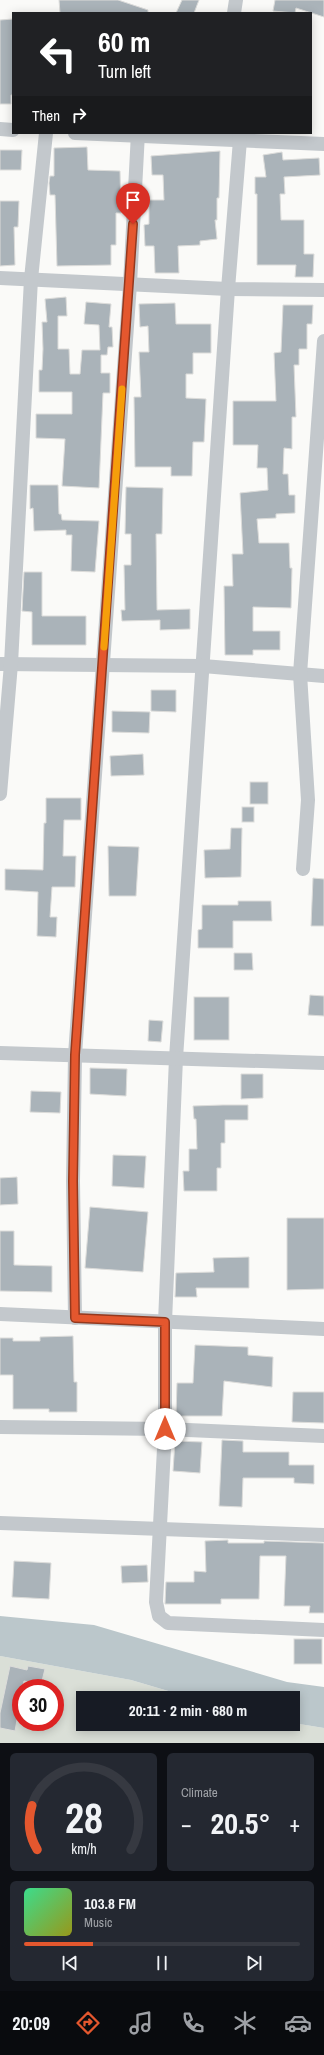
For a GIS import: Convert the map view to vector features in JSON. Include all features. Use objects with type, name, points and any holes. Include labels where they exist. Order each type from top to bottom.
[{"type":"street","points":[[234,12],[236,0]]},
{"type":"street","points":[[0,129],[12,130]]},
{"type":"street","points":[[0,794],[6,664],[31,279],[46,134]]},
{"type":"street","points":[[75,1318],[73,1181],[75,1055],[130,284],[138,134],[239,137],[324,144]]},
{"type":"street","points":[[239,137],[176,1058],[165,1322],[165,1429],[156,1602],[159,1616],[168,1622],[324,1630]]},
{"type":"street","points":[[0,278],[228,289],[324,290]]},
{"type":"street","points":[[303,869],[308,800],[300,674],[324,341]]},
{"type":"street","points":[[6,664],[203,666],[324,676]]},
{"type":"street","points":[[0,1053],[324,1063]]},
{"type":"street","points":[[0,1314],[324,1329]]},
{"type":"street","points":[[0,1427],[165,1429],[324,1436]]},
{"type":"street","points":[[0,1523],[324,1535]]},
{"type":"shaded area","points":[[0,1616],[94,1625],[287,1682],[324,1687],[324,1728],[300,1724],[300,1691],[168,1691],[131,1680],[0,1656]]},
{"type":"shaded area","points":[[0,1656],[131,1680],[168,1691],[76,1691],[76,1731],[300,1731],[300,1724],[324,1728],[324,1743],[0,1743]]},
{"type":"building","points":[[59,0],[118,0],[148,10],[148,12],[60,12]]},
{"type":"building","points":[[182,0],[199,0],[194,12],[176,12]]},
{"type":"building","points":[[275,0],[324,0],[324,17],[296,8],[295,12],[273,11]]},
{"type":"building","points":[[12,19],[11,104],[0,104],[0,20]]},
{"type":"building","points":[[87,147],[88,170],[120,171],[121,213],[116,213],[116,245],[111,245],[111,265],[57,266],[55,195],[50,195],[49,183],[50,176],[54,176],[54,148]]},
{"type":"building","points":[[0,150],[22,150],[21,170],[0,170]]},
{"type":"building","points":[[220,151],[219,198],[217,198],[217,220],[215,220],[217,239],[200,241],[200,245],[178,246],[179,273],[155,273],[154,246],[145,246],[144,225],[149,224],[149,200],[164,200],[163,175],[152,175],[151,156]]},
{"type":"building","points":[[282,152],[283,160],[319,158],[320,175],[284,177],[285,194],[280,194],[281,220],[304,220],[304,254],[314,254],[313,277],[295,277],[296,265],[257,265],[257,194],[255,194],[255,177],[266,177],[263,155]]},
{"type":"building","points":[[0,201],[19,201],[18,227],[14,227],[15,265],[0,266]]},
{"type":"building","points":[[66,297],[67,316],[58,316],[58,349],[69,349],[70,374],[80,374],[82,350],[100,350],[99,325],[84,324],[86,302],[111,304],[109,327],[112,327],[113,347],[108,347],[107,355],[101,355],[101,373],[110,373],[110,393],[103,393],[99,488],[62,486],[65,439],[36,438],[36,414],[72,414],[72,392],[39,392],[39,370],[42,370],[43,349],[42,322],[47,322],[45,299]]},
{"type":"building","points":[[175,303],[176,324],[211,324],[211,353],[193,353],[193,374],[186,374],[186,398],[206,399],[204,442],[193,442],[192,476],[171,476],[171,467],[135,467],[134,397],[141,397],[139,352],[149,352],[148,326],[140,327],[139,304]]},
{"type":"building","points":[[283,305],[313,305],[312,324],[307,324],[307,349],[299,349],[299,365],[294,365],[296,417],[292,417],[292,449],[284,448],[283,474],[288,474],[289,495],[295,495],[295,513],[276,514],[276,518],[257,519],[259,543],[289,543],[290,568],[292,568],[291,608],[253,607],[253,631],[280,631],[280,650],[253,650],[253,655],[225,655],[224,586],[233,586],[232,554],[243,554],[240,493],[268,490],[267,468],[257,468],[258,445],[233,445],[233,401],[276,401],[274,353],[281,352]]},
{"type":"building","points":[[30,485],[58,485],[59,514],[61,514],[62,520],[99,521],[95,572],[71,571],[72,535],[66,535],[66,530],[34,531],[33,508],[30,509]]},
{"type":"building","points":[[126,487],[163,488],[162,534],[156,534],[157,610],[190,609],[190,629],[160,630],[160,620],[122,621],[121,610],[125,610],[124,565],[131,565],[131,534],[125,534]]},
{"type":"building","points":[[24,572],[42,572],[42,616],[86,616],[86,645],[32,645],[32,612],[22,611]]},
{"type":"building","points":[[151,690],[176,690],[176,712],[151,711]]},
{"type":"building","points":[[112,711],[150,712],[149,733],[112,732]]},
{"type":"building","points":[[143,754],[144,775],[111,776],[110,756]]},
{"type":"building","points":[[250,782],[268,782],[268,804],[250,804]]},
{"type":"building","points":[[46,798],[81,798],[81,820],[64,820],[63,856],[76,856],[75,887],[52,887],[50,917],[57,917],[56,937],[37,936],[38,892],[5,890],[5,869],[43,870]]},
{"type":"building","points":[[242,807],[254,807],[254,822],[242,822]]},
{"type":"building","points":[[231,828],[242,828],[241,877],[205,878],[204,850],[230,849]]},
{"type":"building","points":[[108,846],[139,847],[136,896],[109,896]]},
{"type":"building","points":[[313,878],[324,879],[324,926],[311,926]]},
{"type":"building","points":[[238,901],[271,901],[272,921],[233,921],[233,948],[198,948],[198,930],[202,929],[202,905],[238,905]]},
{"type":"building","points":[[234,953],[252,953],[253,970],[234,970]]},
{"type":"building","points":[[310,995],[324,996],[324,1016],[308,1015]]},
{"type":"building","points":[[194,997],[229,997],[229,1040],[194,1040]]},
{"type":"building","points":[[149,1020],[163,1021],[161,1042],[148,1041]]},
{"type":"building","points":[[90,1068],[127,1069],[126,1096],[90,1094]]},
{"type":"building","points":[[241,1074],[263,1074],[263,1098],[241,1099]]},
{"type":"building","points":[[31,1091],[61,1092],[60,1113],[30,1112]]},
{"type":"building","points":[[248,1105],[248,1120],[225,1120],[225,1143],[221,1143],[221,1168],[217,1168],[217,1191],[184,1191],[183,1171],[189,1171],[189,1149],[197,1149],[196,1119],[194,1119],[193,1106]]},
{"type":"building","points":[[113,1155],[146,1156],[144,1188],[112,1186]]},
{"type":"building","points":[[17,1177],[18,1204],[0,1205],[0,1178]]},
{"type":"building","points":[[90,1207],[148,1212],[143,1272],[85,1268]]},
{"type":"building","points":[[287,1218],[324,1218],[324,1289],[287,1290]]},
{"type":"building","points":[[0,1231],[14,1231],[14,1265],[52,1266],[52,1292],[0,1291]]},
{"type":"building","points":[[249,1257],[249,1288],[196,1288],[197,1297],[175,1297],[176,1273],[214,1272],[213,1258]]},
{"type":"building","points":[[73,1336],[74,1382],[77,1382],[77,1412],[49,1412],[49,1409],[13,1409],[13,1375],[0,1375],[0,1338],[13,1338],[13,1341],[40,1341],[40,1337]]},
{"type":"building","points":[[195,1345],[248,1347],[248,1355],[273,1357],[272,1387],[224,1381],[222,1416],[176,1416],[177,1383],[193,1383]]},
{"type":"building","points":[[293,1392],[324,1392],[324,1423],[292,1422]]},
{"type":"building","points":[[222,1440],[243,1441],[243,1452],[289,1452],[289,1465],[314,1465],[314,1484],[294,1483],[294,1478],[243,1478],[242,1507],[219,1506]]},
{"type":"building","points":[[175,1441],[202,1442],[200,1473],[173,1471]]},
{"type":"building","points":[[228,1540],[228,1543],[264,1543],[264,1541],[324,1543],[324,1613],[309,1613],[310,1606],[284,1606],[286,1556],[260,1556],[259,1599],[221,1599],[221,1604],[165,1604],[166,1582],[194,1582],[194,1571],[206,1572],[205,1541]]},
{"type":"building","points":[[14,1561],[51,1563],[49,1599],[12,1597]]},
{"type":"building","points":[[147,1565],[148,1582],[122,1583],[121,1566]]},
{"type":"building","points":[[294,1639],[322,1639],[322,1664],[294,1664]]},
{"type":"building","points":[[10,1666],[27,1670],[28,1666],[45,1669],[42,1679],[12,1679],[12,1730],[0,1728],[0,1713]]},
{"type":"slow traffic","points":[[104,647],[122,389]]},
{"type":"route","points":[[133,224],[75,1055],[73,1181],[75,1318],[165,1322],[165,1429]]}]
